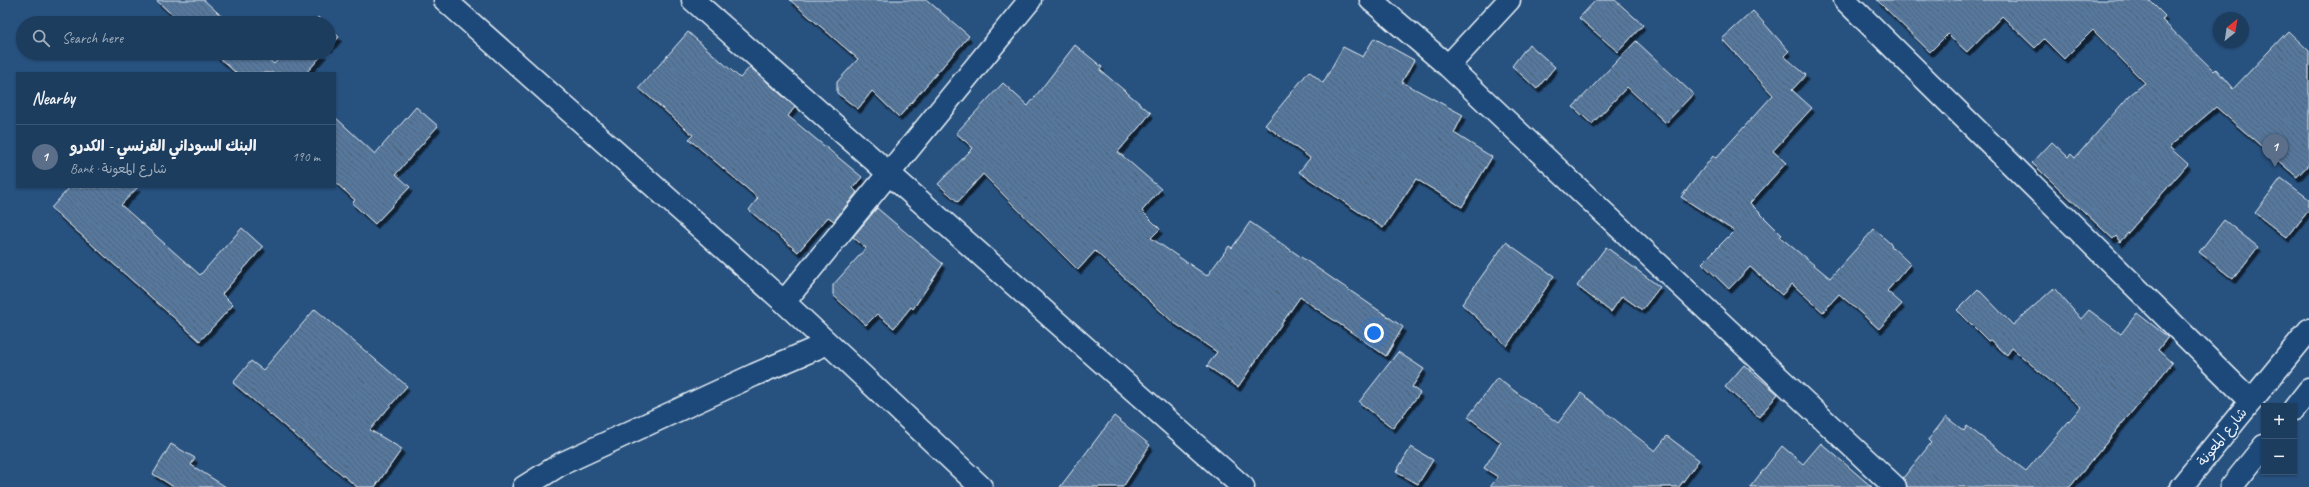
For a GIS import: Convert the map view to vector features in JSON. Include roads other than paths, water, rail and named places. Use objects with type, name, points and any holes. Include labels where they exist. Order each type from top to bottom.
[{"type":"main road","points":[[445,0],[784,302],[826,344],[981,487]]},
{"type":"main road","points":[[693,0],[1243,487]]},
{"type":"main road","points":[[784,302],[1030,0]]},
{"type":"main road","points":[[1371,0],[1448,66],[1895,487]]},
{"type":"main road","points":[[1448,66],[1509,0]]},
{"type":"main road","points":[[1845,0],[2251,401]]},
{"type":"main road","name":"شارع المعونة","points":[[2181,487],[2309,330]]},
{"type":"main road","points":[[524,487],[561,464],[754,375],[826,344]]},
{"type":"main road","points":[[2297,405],[2309,390]]},
{"type":"main road","points":[[2230,487],[2261,450]]},
{"type":"place","name":"البنك السوداني الفرنسي - الكدرو","points":[[2275,167]]}]
